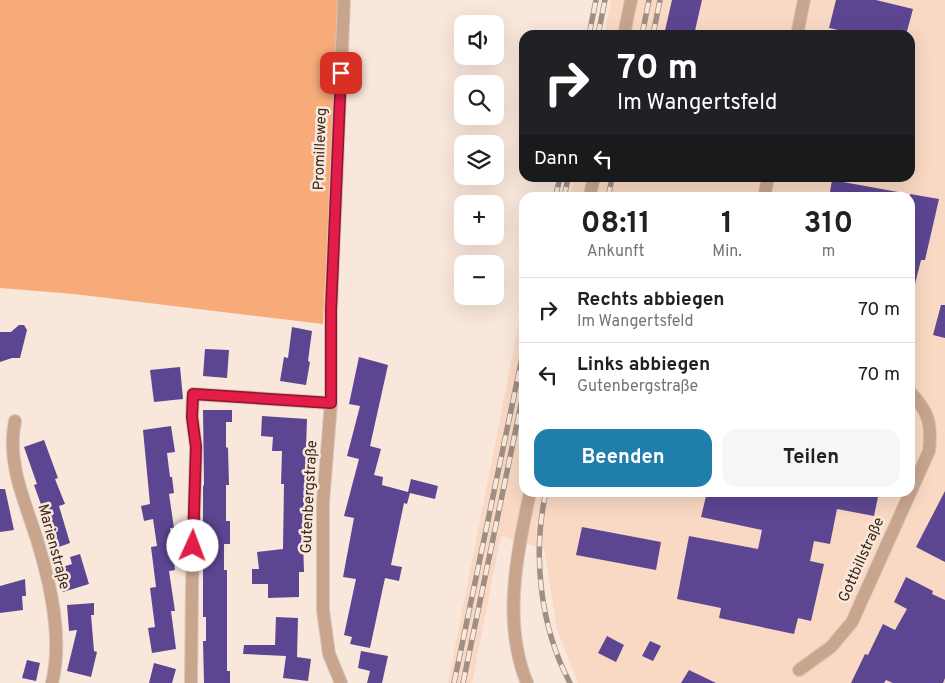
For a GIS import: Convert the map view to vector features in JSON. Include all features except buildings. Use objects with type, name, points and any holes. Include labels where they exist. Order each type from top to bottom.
[{"type":"street","name":"Promilleweg","points":[[331,310],[344,0]]},
{"type":"street","points":[[625,30],[631,0]]},
{"type":"street","points":[[798,30],[804,0]]},
{"type":"street","name":"Gutenbergstraße","points":[[331,310],[331,403],[323,502],[323,610],[329,654],[341,683]]},
{"type":"street","points":[[190,683],[196,447],[192,417],[193,394],[331,403]]},
{"type":"street","name":"Gottbillstraße","points":[[915,398],[928,416],[931,434],[929,451],[915,482]]},
{"type":"street","name":"Marienstraße","points":[[15,421],[13,430],[14,464],[22,498],[38,544],[57,638],[52,683]]},
{"type":"street","points":[[527,683],[515,637],[513,600],[517,558],[529,497]]},
{"type":"street","name":"Gottbillstraße","points":[[799,670],[831,647],[852,622],[908,497]]},
{"type":"shaded area","points":[[0,0],[340,0],[323,324],[74,294],[0,288]]},
{"type":"shaded area","points":[[611,0],[945,0],[945,683],[578,683],[557,629],[544,549],[501,536],[472,683],[448,683],[519,322],[519,497],[915,497],[915,192],[571,192],[573,182],[915,182],[915,30],[605,30]]},
{"type":"railway","points":[[590,30],[596,0]]},
{"type":"railway","points":[[599,30],[605,0]]},
{"type":"railway","points":[[643,30],[649,0]]},
{"type":"railway","points":[[654,30],[660,0]]},
{"type":"railway","points":[[556,192],[559,182]]},
{"type":"railway","points":[[565,192],[567,182]]},
{"type":"railway","points":[[609,192],[611,182]]},
{"type":"railway","points":[[454,683],[519,372]]},
{"type":"railway","points":[[463,683],[519,414]]},
{"type":"railway","points":[[545,497],[540,540],[542,590],[552,638],[570,683]]},
{"type":"route","points":[[193,546],[196,447],[192,417],[193,394],[331,403],[331,310],[341,73]]}]
